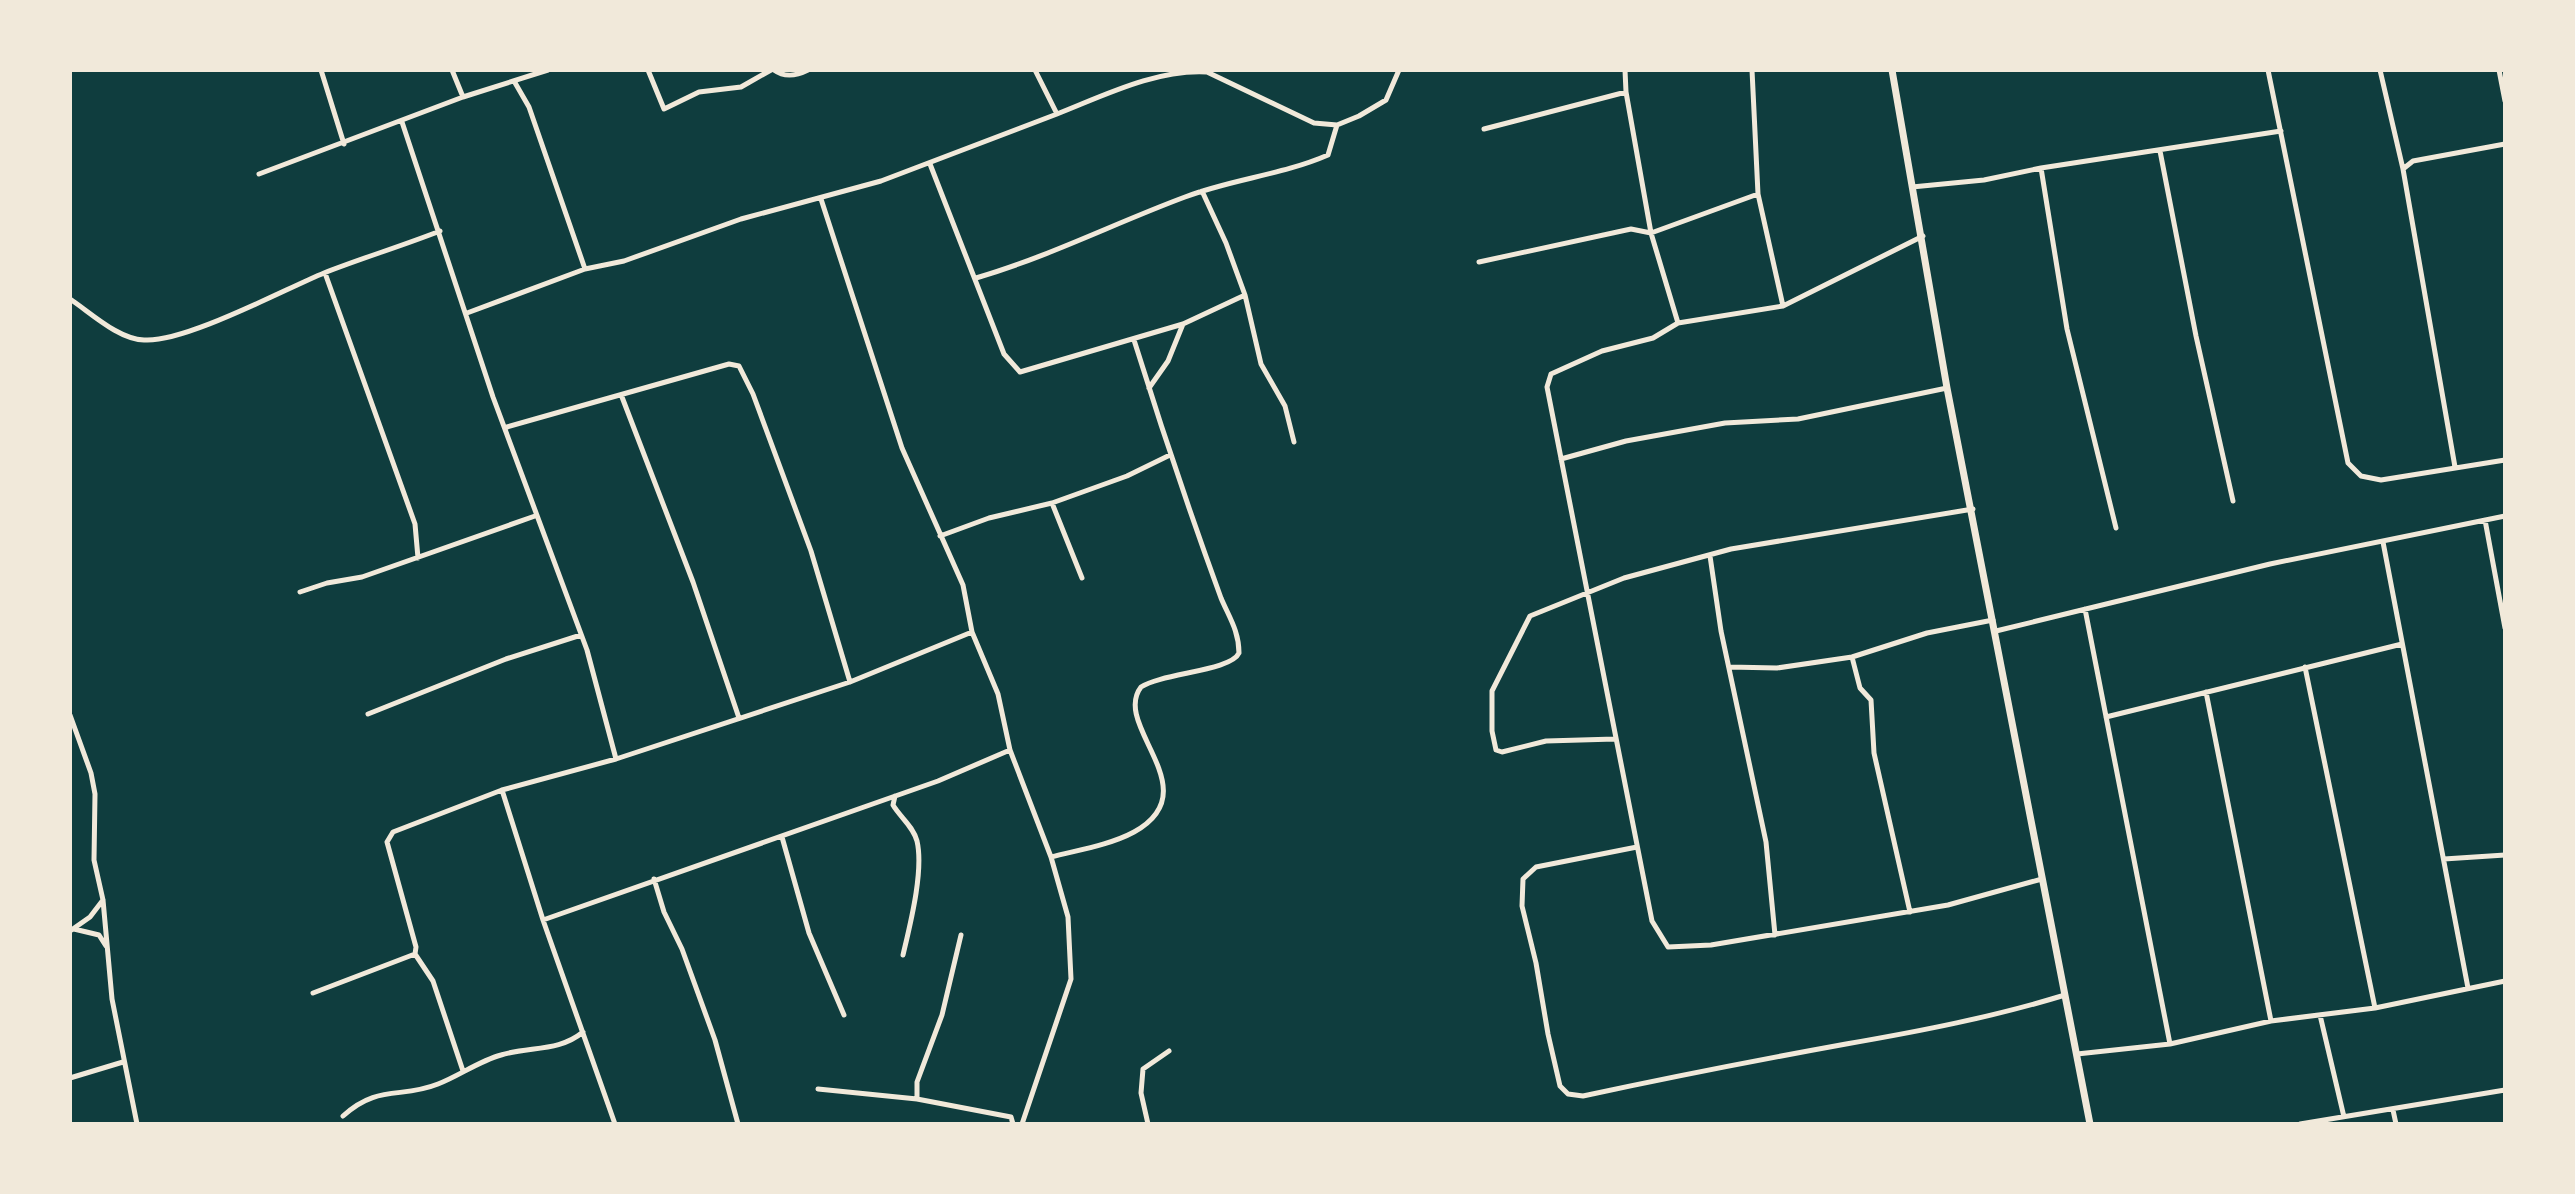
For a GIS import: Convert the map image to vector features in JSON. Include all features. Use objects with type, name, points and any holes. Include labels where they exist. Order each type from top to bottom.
[{"type":"street","points":[[321,70],[344,144]]},
{"type":"street","points":[[452,70],[463,97]]},
{"type":"street","points":[[259,174],[463,97],[548,70]]},
{"type":"street","points":[[648,70],[664,109],[699,92],[741,88],[773,70],[782,75],[808,70]]},
{"type":"street","points":[[1035,70],[1056,114]]},
{"type":"street","points":[[467,313],[585,270],[624,261],[741,219],[821,199],[930,164],[1125,88],[1188,71],[1207,72],[1314,123],[1337,125],[1359,117],[1386,100],[1399,70]]},
{"type":"street","points":[[1625,70],[1626,92],[1651,233],[1678,323]]},
{"type":"street","points":[[1752,70],[1758,194],[1783,306]]},
{"type":"street","points":[[1892,70],[1923,236],[1947,388],[1973,509],[2090,1124]]},
{"type":"street","points":[[2268,70],[2348,463],[2361,476],[2381,480],[2505,460]]},
{"type":"street","points":[[2380,70],[2403,169],[2455,467]]},
{"type":"street","points":[[2499,70],[2505,101]]},
{"type":"street","points":[[514,81],[533,118],[585,270]]},
{"type":"street","points":[[1484,129],[1626,92]]},
{"type":"street","points":[[402,122],[493,397],[507,427],[536,516],[581,635],[617,760]]},
{"type":"street","points":[[976,278],[1019,265],[1202,191],[1297,169],[1328,155],[1337,125]]},
{"type":"street","points":[[1912,187],[1984,180],[2040,168],[2281,131]]},
{"type":"street","points":[[2403,169],[2413,161],[2505,144]]},
{"type":"street","points":[[2160,151],[2196,336],[2233,501]]},
{"type":"street","points":[[930,164],[1004,354],[1020,372],[1183,324],[1245,295]]},
{"type":"street","points":[[2040,168],[2067,329],[2116,528]]},
{"type":"street","points":[[1202,191],[1226,243],[1245,295],[1261,363],[1286,406],[1294,442]]},
{"type":"street","points":[[1479,262],[1631,229],[1651,233],[1758,194]]},
{"type":"street","points":[[821,199],[902,448],[963,585],[972,632],[998,694],[1010,750],[1052,857],[1068,917],[1071,979],[1022,1124]]},
{"type":"street","points":[[70,299],[122,333],[142,341],[163,339],[208,323],[325,273],[440,231]]},
{"type":"street","points":[[1923,236],[1783,306],[1678,323],[1653,338],[1602,351],[1551,374],[1547,387],[1560,459],[1586,595],[1603,664],[1615,739],[1652,921],[1668,947],[1711,945],[1910,912],[2042,879]]},
{"type":"street","points":[[325,273],[415,524],[418,558]]},
{"type":"street","points":[[1149,387],[1168,361],[1183,324]]},
{"type":"street","points":[[1052,857],[1133,833],[1154,817],[1164,781],[1137,715],[1135,702],[1141,687],[1158,678],[1228,664],[1239,653],[1236,626],[1221,597],[1170,454],[1134,340]]},
{"type":"street","points":[[507,427],[622,397],[654,383],[729,364],[739,366],[753,394],[811,551],[850,682]]},
{"type":"street","points":[[1560,459],[1626,441],[1726,424],[1798,419],[1947,388]]},
{"type":"street","points":[[622,397],[693,582],[739,718]]},
{"type":"street","points":[[940,536],[989,518],[1052,503],[1127,476],[1170,454]]},
{"type":"street","points":[[1052,503],[1082,578]]},
{"type":"street","points":[[1615,739],[1546,741],[1502,752],[1496,750],[1492,691],[1525,623],[1535,614],[1624,578],[1710,556],[1973,509]]},
{"type":"street","points":[[300,592],[327,583],[362,577],[536,516]]},
{"type":"street","points":[[1996,631],[2270,564],[2505,516]]},
{"type":"street","points":[[2485,520],[2505,628]]},
{"type":"street","points":[[2383,541],[2468,988]]},
{"type":"street","points":[[417,543],[433,552]]},
{"type":"street","points":[[1710,556],[1729,667],[1766,842],[1775,935]]},
{"type":"street","points":[[2085,608],[2170,1044]]},
{"type":"street","points":[[1729,667],[1777,668],[1852,657],[1927,633],[1993,620]]},
{"type":"street","points":[[463,1071],[433,981],[415,954],[416,947],[387,842],[389,835],[431,815],[502,790],[617,760],[850,682],[972,632]]},
{"type":"street","points":[[368,714],[506,659],[581,635]]},
{"type":"street","points":[[2106,717],[2402,644]]},
{"type":"street","points":[[1852,657],[1860,688],[1871,699],[1874,753],[1910,912]]},
{"type":"street","points":[[2305,667],[2375,1007]]},
{"type":"street","points":[[2206,692],[2271,1021]]},
{"type":"street","points":[[70,715],[93,783],[96,812],[93,860],[103,900],[123,1062],[137,1124]]},
{"type":"street","points":[[543,920],[643,887],[654,879],[718,861],[962,772],[1010,750]]},
{"type":"street","points":[[502,790],[543,920],[615,1124]]},
{"type":"street","points":[[895,796],[892,805],[911,827],[918,852],[915,902],[903,955]]},
{"type":"street","points":[[782,836],[809,933],[844,1015]]},
{"type":"street","points":[[1637,847],[1536,867],[1523,879],[1522,906],[1536,963],[1548,1034],[1560,1086],[1567,1094],[1583,1096],[1696,1071],[1937,1029],[1997,1016],[2065,995]]},
{"type":"street","points":[[2444,859],[2505,855]]},
{"type":"street","points":[[654,879],[664,912],[682,948],[715,1040],[738,1124]]},
{"type":"street","points":[[72,930],[90,918],[103,900]]},
{"type":"street","points":[[72,930],[99,935],[107,947]]},
{"type":"street","points":[[917,1098],[917,1082],[942,1015],[961,935]]},
{"type":"street","points":[[313,993],[415,954]]},
{"type":"street","points":[[2077,1054],[2170,1044],[2271,1021],[2375,1007],[2505,981]]},
{"type":"street","points":[[2320,1015],[2344,1117]]},
{"type":"street","points":[[343,1115],[360,1102],[381,1093],[424,1089],[505,1054],[556,1047],[583,1032]]},
{"type":"street","points":[[1148,1124],[1141,1093],[1143,1068],[1169,1051]]},
{"type":"street","points":[[70,1078],[123,1062]]},
{"type":"street","points":[[818,1089],[917,1098],[970,1111],[1005,1114],[1011,1117],[1013,1124]]},
{"type":"street","points":[[2300,1124],[2505,1090]]},
{"type":"street","points":[[2393,1110],[2396,1124]]}]
